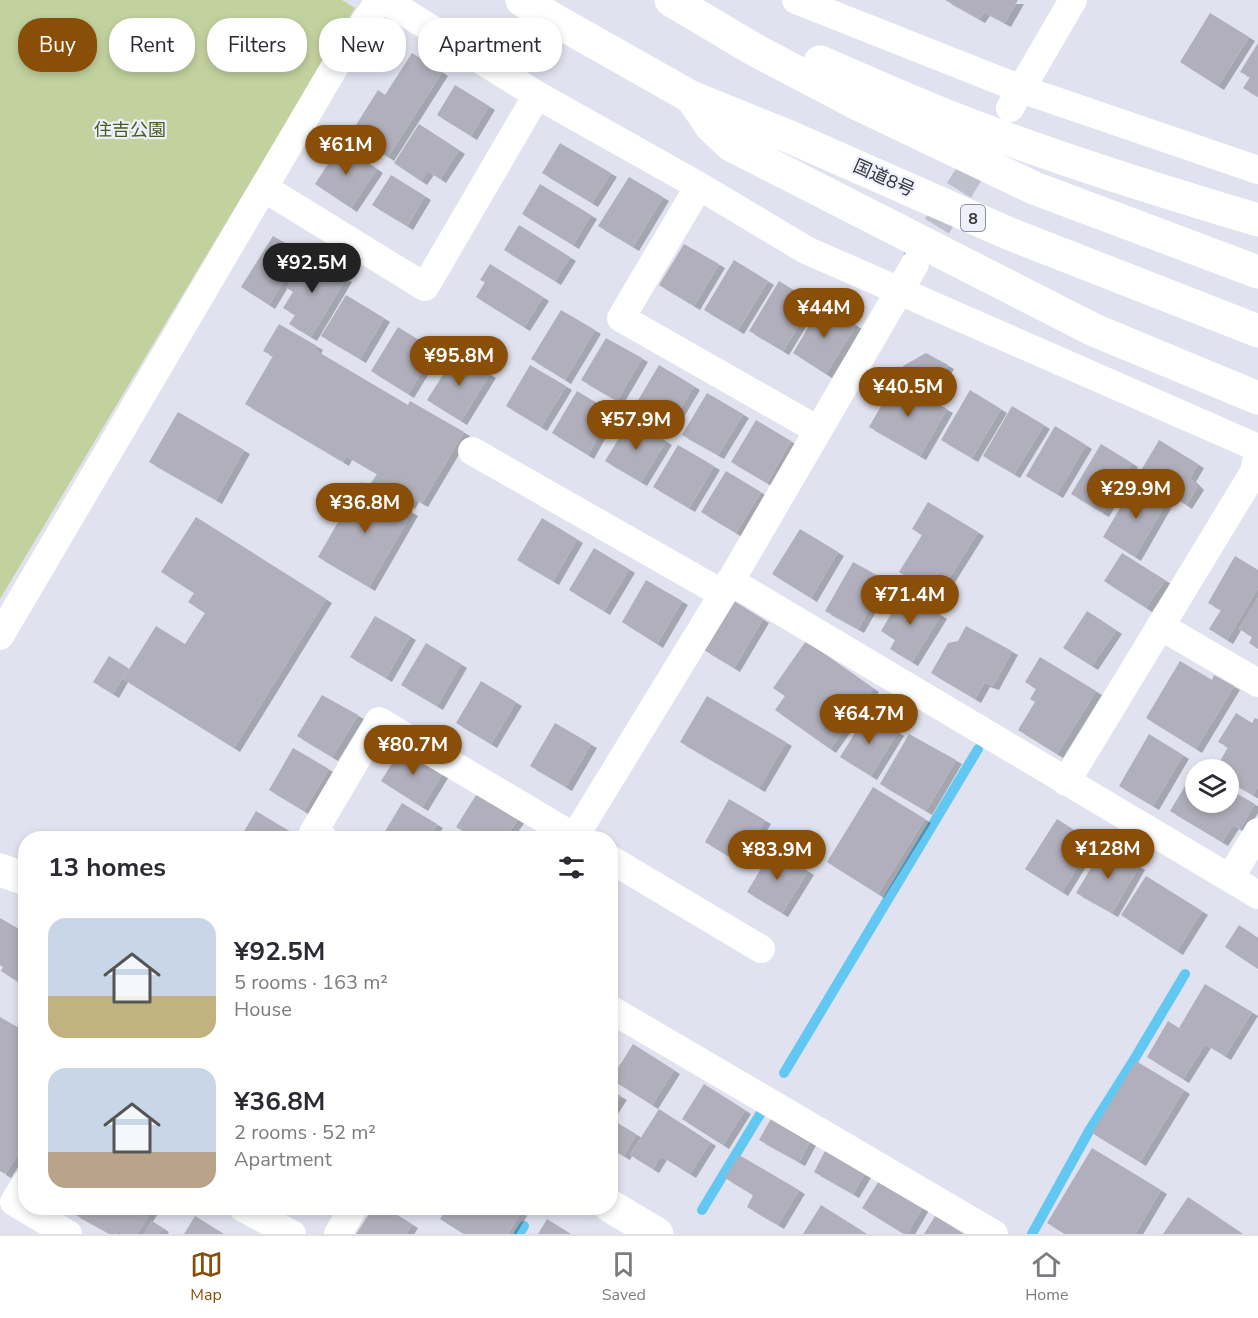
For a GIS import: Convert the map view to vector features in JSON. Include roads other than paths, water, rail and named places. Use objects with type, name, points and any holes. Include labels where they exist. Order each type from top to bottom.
[{"type":"main road","name":"国道8号","points":[[522,0],[553,20],[691,97],[790,137],[1010,234],[1258,331]]},
{"type":"main road","points":[[671,0],[755,50],[852,101],[1034,188],[1258,272]]},
{"type":"main road","points":[[755,50],[793,50],[942,114],[1067,160],[1258,220]]},
{"type":"main road","name":"8","points":[[691,97],[711,126],[731,145],[1094,330],[1258,398]]},
{"type":"main road","points":[[0,870],[18,876]]},
{"type":"main road","points":[[618,1211],[657,1234]]},
{"type":"street","points":[[0,636],[344,51],[380,0]]},
{"type":"street","points":[[385,0],[537,95],[699,186],[806,250],[1258,451],[1254,472],[1066,782]]},
{"type":"street","points":[[796,0],[1015,98],[1258,170]]},
{"type":"street","points":[[1015,98],[1073,0]]},
{"type":"street","points":[[264,188],[425,287],[537,95]]},
{"type":"street","points":[[699,186],[621,318],[819,430]]},
{"type":"street","points":[[579,831],[819,430],[915,264]]},
{"type":"street","points":[[472,451],[726,587],[1258,895]]},
{"type":"street","points":[[1160,626],[1258,683]]},
{"type":"street","points":[[314,831],[379,721],[563,831]]},
{"type":"street","points":[[1230,878],[1258,832]]},
{"type":"street","points":[[618,864],[761,949]]},
{"type":"street","points":[[618,1014],[994,1234]]},
{"type":"street","points":[[36,1215],[68,1234]]},
{"type":"street","points":[[256,1215],[292,1234]]},
{"type":"street","points":[[338,1234],[349,1215]]},
{"type":"waterway","points":[[784,1073],[978,749]]},
{"type":"waterway","points":[[1032,1234],[1089,1131],[1185,974]]},
{"type":"waterway","points":[[702,1210],[762,1111]]},
{"type":"waterway","points":[[519,1234],[524,1226]]},
{"type":"tunnel","points":[[915,262],[988,143]]},
{"type":"park label","name":"住吉公園","points":[[130,130]]}]
